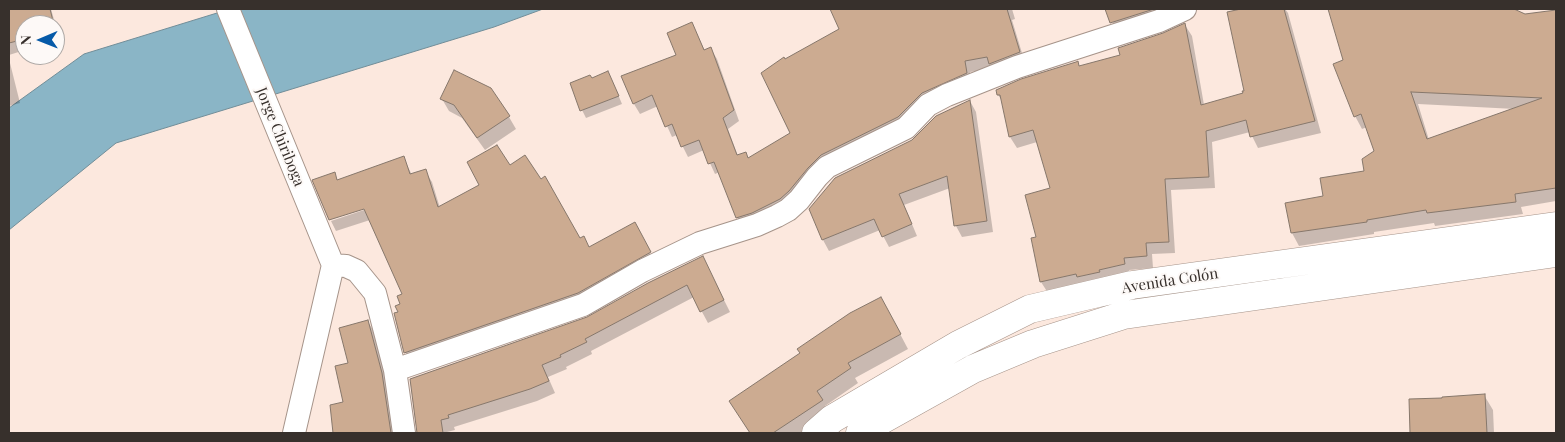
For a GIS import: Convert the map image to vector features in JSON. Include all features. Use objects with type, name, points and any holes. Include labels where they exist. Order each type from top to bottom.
[{"type":"main road","name":"Avenida Colón","points":[[816,433],[832,419],[958,345],[1030,310],[1132,286],[1556,226]]},
{"type":"main road","name":"Avenida Colón","points":[[860,433],[973,369],[1032,344],[1124,315],[1556,253]]},
{"type":"street","name":"Jorge Chiriboga","points":[[228,9],[333,265]]},
{"type":"street","points":[[395,370],[583,305],[642,271],[700,243],[757,225],[777,216],[788,210],[799,200],[827,166],[906,128],[928,105],[947,95],[1017,67],[1159,21],[1185,9]]},
{"type":"street","points":[[294,433],[333,265],[346,266],[357,271],[375,293],[395,370],[404,433]]},
{"type":"water","points":[[230,9],[543,9],[494,27],[116,143],[9,230],[9,108],[84,54]]},
{"type":"building","points":[[9,9],[50,9],[52,15],[15,15],[15,42],[9,43]]},
{"type":"building","points":[[830,9],[1007,9],[1020,52],[989,64],[987,57],[965,61],[967,73],[922,93],[898,117],[821,155],[780,199],[752,213],[736,218],[714,162],[708,164],[699,140],[681,147],[672,124],[665,127],[652,95],[633,104],[621,76],[676,55],[667,33],[692,22],[704,50],[711,47],[734,110],[723,118],[737,155],[746,152],[748,158],[790,133],[761,73],[784,57],[785,59],[839,29]]},
{"type":"building","points":[[1105,9],[1154,9],[1110,23]]},
{"type":"building","points":[[1241,9],[1284,9],[1315,121],[1250,137],[1246,120],[1206,131],[1209,177],[1165,179],[1169,242],[1146,243],[1147,256],[1124,258],[1125,264],[1099,270],[1100,272],[1077,277],[1076,274],[1040,282],[1031,238],[1036,237],[1025,195],[1050,188],[1033,130],[1009,137],[1000,95],[997,95],[996,90],[1021,79],[1078,61],[1079,66],[1120,55],[1118,48],[1163,33],[1185,23],[1201,105],[1243,93],[1227,12]]},
{"type":"building","points":[[1328,9],[1514,9],[1525,14],[1556,10],[1556,188],[1515,194],[1516,202],[1427,213],[1426,210],[1367,220],[1367,222],[1291,233],[1285,203],[1323,196],[1320,178],[1364,171],[1362,159],[1374,151],[1361,114],[1354,117],[1333,64],[1343,60]],"holes":[[[1411,92],[1542,98],[1427,139]]]},
{"type":"building","points":[[454,70],[491,88],[510,116],[477,138],[454,105],[440,99]]},
{"type":"building","points":[[608,71],[619,96],[580,111],[570,83],[590,75],[592,78]]},
{"type":"building","points":[[970,100],[987,221],[954,226],[947,176],[899,194],[912,224],[882,237],[874,219],[822,240],[809,209],[835,178],[912,140],[936,116]]},
{"type":"building","points":[[497,145],[510,165],[525,155],[541,179],[545,176],[580,238],[584,236],[589,247],[635,222],[651,252],[578,293],[404,353],[394,313],[398,312],[395,306],[400,304],[397,296],[402,294],[364,209],[329,220],[312,180],[335,172],[337,180],[404,156],[410,174],[426,169],[438,207],[479,185],[467,162]]},
{"type":"building","points":[[703,256],[724,300],[700,312],[687,285],[585,339],[587,342],[560,355],[561,357],[542,365],[549,381],[530,389],[448,415],[449,418],[441,420],[443,433],[417,433],[410,379],[587,317],[648,283]]},
{"type":"building","points":[[881,297],[901,334],[848,363],[851,368],[817,391],[823,400],[773,433],[750,433],[729,401],[800,353],[797,349],[850,313]]},
{"type":"building","points":[[368,320],[382,373],[391,433],[333,433],[330,405],[343,402],[335,366],[348,363],[339,328]]},
{"type":"building","points":[[1485,394],[1487,433],[1410,433],[1409,399]]}]
